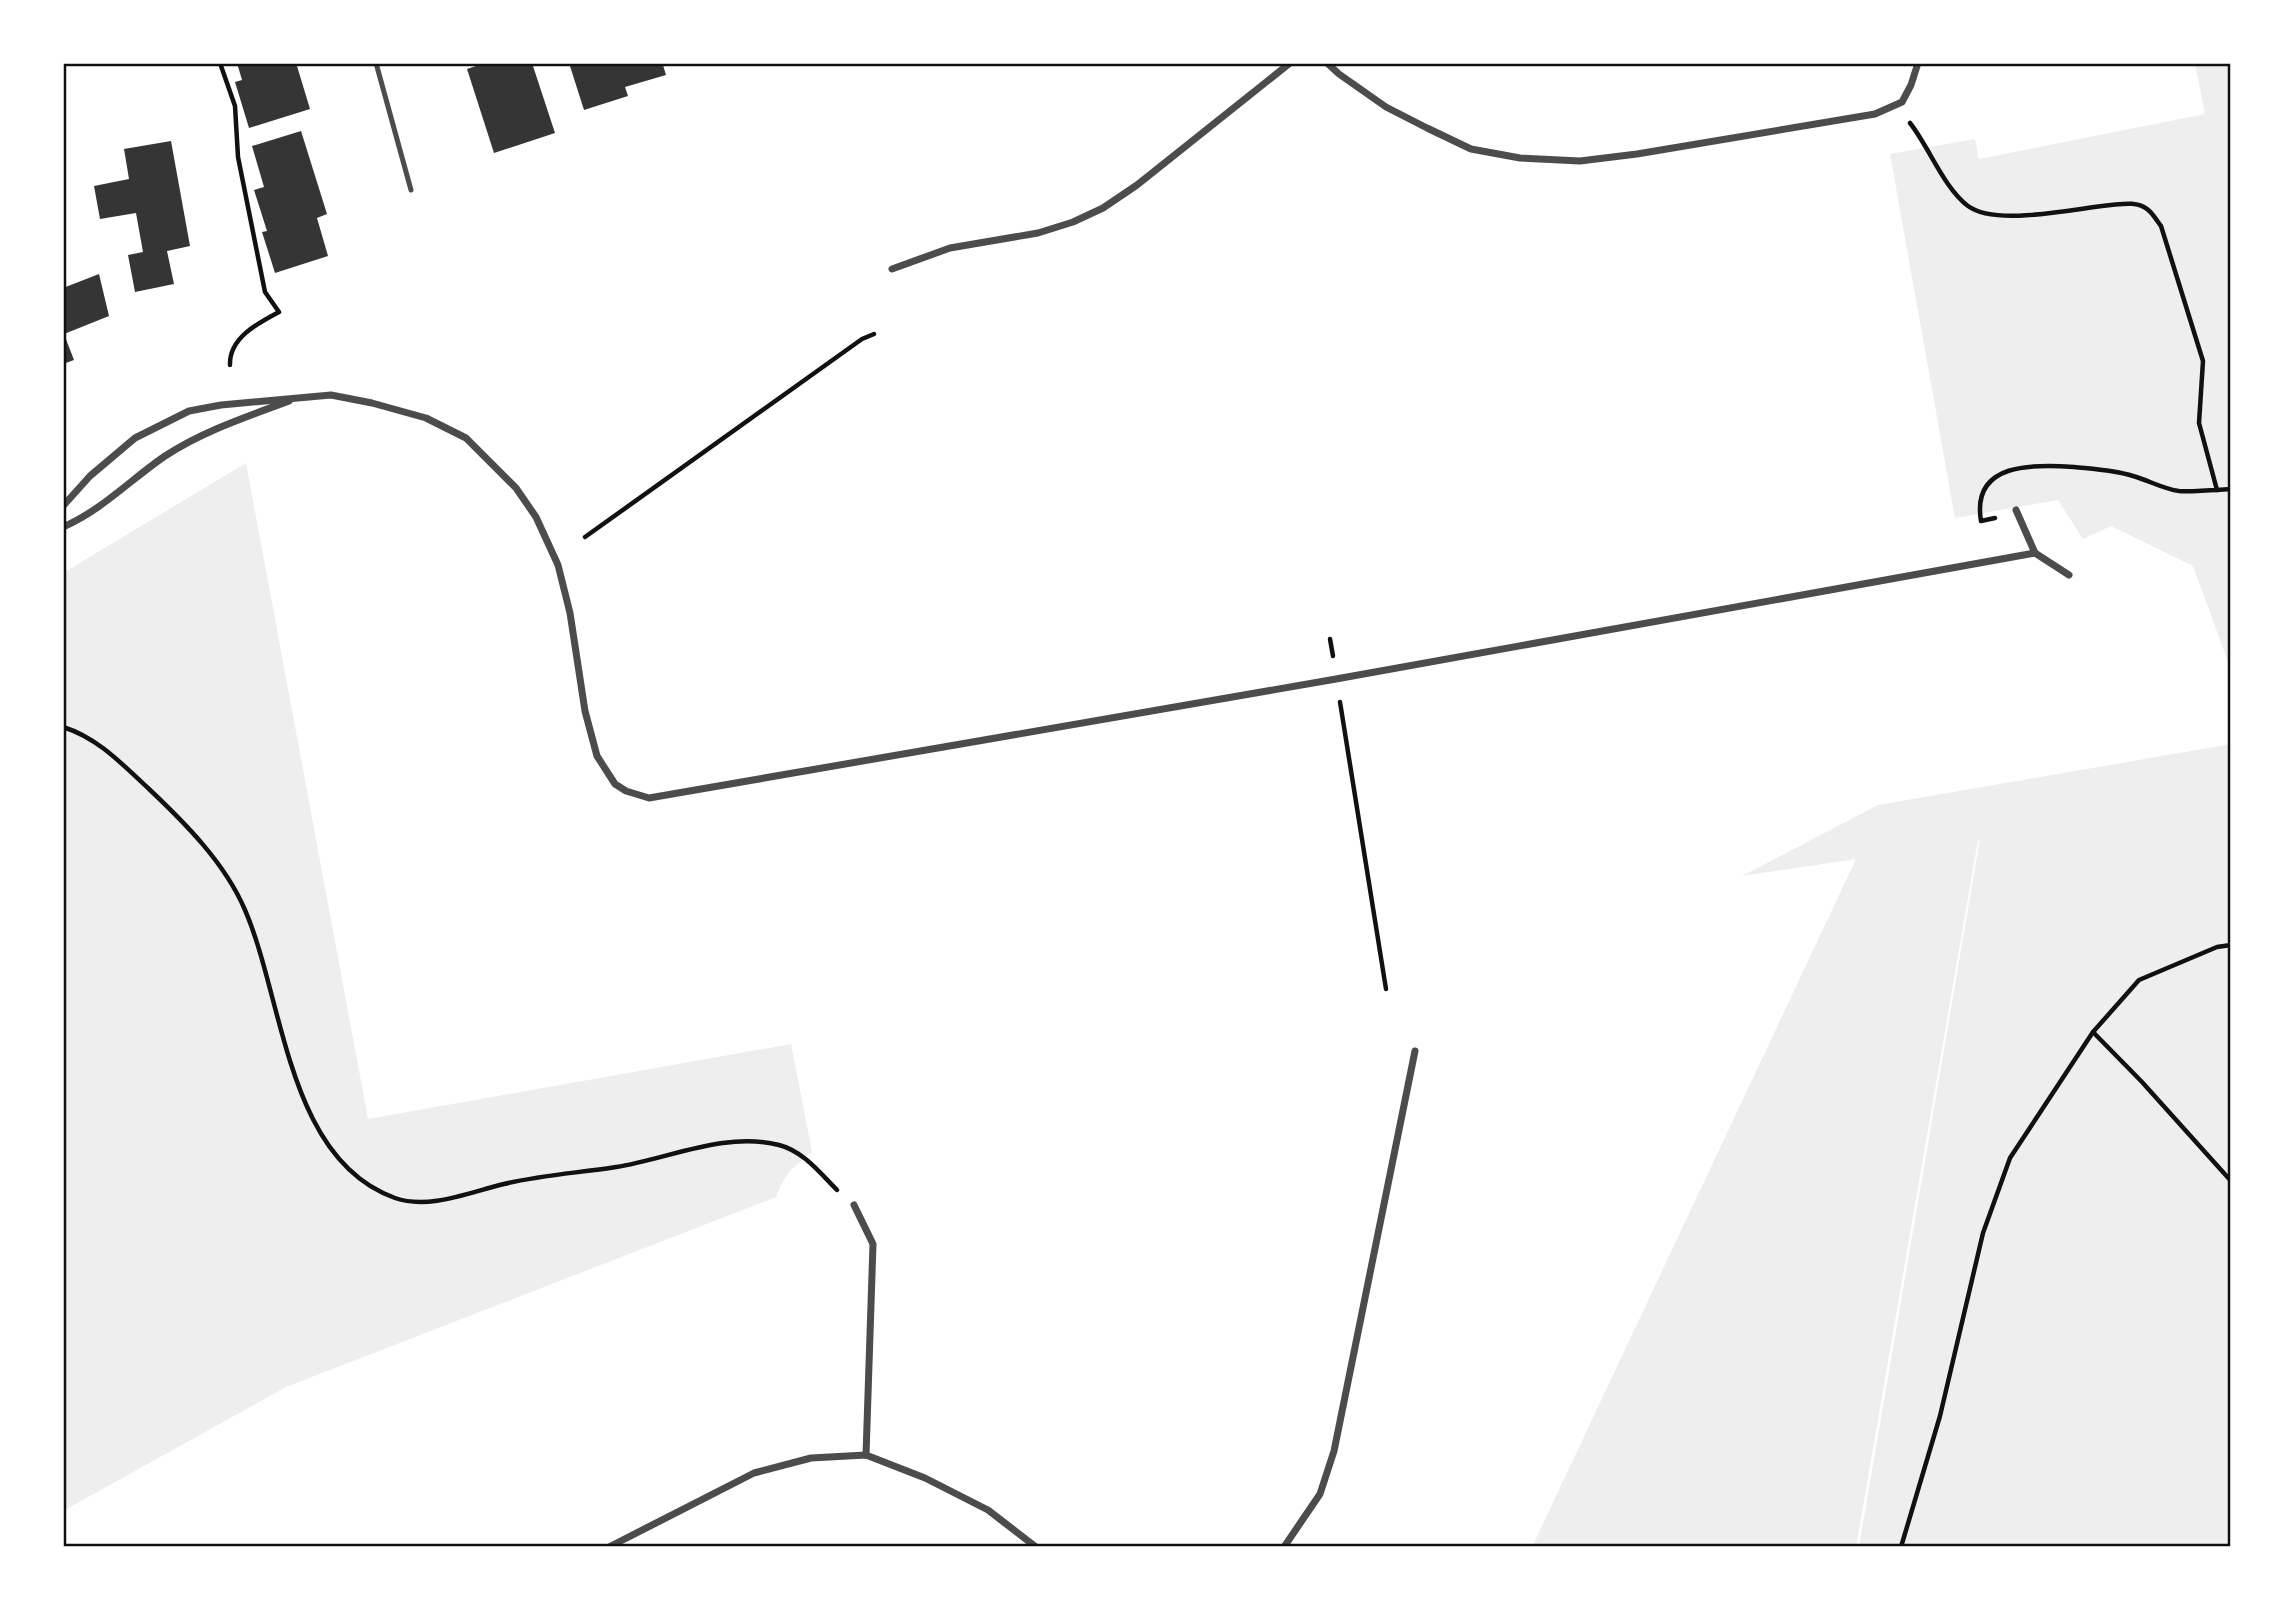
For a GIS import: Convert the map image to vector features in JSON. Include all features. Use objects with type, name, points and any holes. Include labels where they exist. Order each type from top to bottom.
[{"type":"street","points":[[892,270],[950,247],[1038,233],[1073,222],[1103,208],[1137,185],[1290,63]]},
{"type":"street","points":[[1327,63],[1386,107],[1471,149],[1520,158],[1580,161],[1875,114],[1902,102],[1918,63]]},
{"type":"street","points":[[63,506],[110,458],[135,438],[189,411],[331,395],[426,418],[466,438],[516,488],[536,517],[558,565],[570,613],[585,711],[597,756],[615,784],[626,791],[649,798],[2035,554]]},
{"type":"street","points":[[63,527],[101,507],[164,457],[200,436],[299,397]]},
{"type":"street","points":[[2016,510],[2035,554],[2069,575]]},
{"type":"street","points":[[1284,1547],[1320,1494],[1334,1451],[1415,1051]]},
{"type":"street","points":[[854,1205],[873,1244],[866,1455]]},
{"type":"street","points":[[609,1547],[754,1473],[811,1458],[866,1455],[925,1478],[988,1510],[1036,1547]]},
{"type":"lane","points":[[376,63],[411,190]]},
{"type":"path","points":[[220,63],[235,106],[237,156],[265,292],[279,312],[259,322],[238,341],[230,354],[230,365]]},
{"type":"path","points":[[1909,122],[1924,140],[1951,187],[1969,207],[1995,215],[2031,215],[2130,203],[2147,209],[2161,226],[2203,361],[2199,423],[2217,490]]},
{"type":"path","points":[[585,537],[862,339],[874,334]]},
{"type":"path","points":[[1981,521],[1981,498],[1997,476],[2014,468],[2033,465],[2132,475],[2177,491],[2231,489]]},
{"type":"path","points":[[1330,639],[1334,664]]},
{"type":"path","points":[[1339,694],[1385,989]]},
{"type":"path","points":[[63,727],[97,742],[124,765],[199,840],[225,875],[244,906],[259,946],[292,1065],[308,1111],[334,1155],[362,1182],[396,1199],[433,1202],[527,1178],[618,1167],[714,1145],[750,1141],[778,1145],[797,1152],[854,1205]]},
{"type":"path","points":[[1902,1547],[1940,1416],[1983,1233],[2010,1158],[2093,1032],[2139,980],[2217,947],[2231,945]]},
{"type":"path","points":[[2093,1032],[2231,1181]]},
{"type":"shaded area","points":[[2195,63],[2231,63],[2231,670],[2193,566],[2111,526],[2083,539],[2058,500],[1955,518],[1890,154],[1975,139],[1979,159],[2205,114]]},
{"type":"shaded area","points":[[246,463],[368,1119],[791,1044],[812,1152],[790,1172],[776,1197],[286,1387],[63,1511],[63,573]]},
{"type":"shaded area","points":[[2231,744],[2231,1547],[1859,1547],[1980,839],[1856,1547],[1532,1547],[1856,859],[1742,876],[1878,805]]},
{"type":"building","points":[[237,63],[303,63],[297,66],[310,109],[249,128],[235,82],[242,80]]},
{"type":"building","points":[[485,63],[532,63],[555,133],[494,153],[467,69]]},
{"type":"building","points":[[569,63],[668,64],[663,65],[666,75],[625,87],[628,96],[584,110]]},
{"type":"building","points":[[301,131],[327,214],[317,218],[328,256],[275,273],[262,232],[267,231],[254,190],[264,187],[252,146]]},
{"type":"building","points":[[171,141],[190,246],[167,251],[174,284],[135,292],[128,255],[143,252],[136,213],[100,219],[94,186],[129,179],[124,149]]},
{"type":"building","points":[[99,274],[109,316],[64,334],[74,360],[63,364],[63,288]]}]
